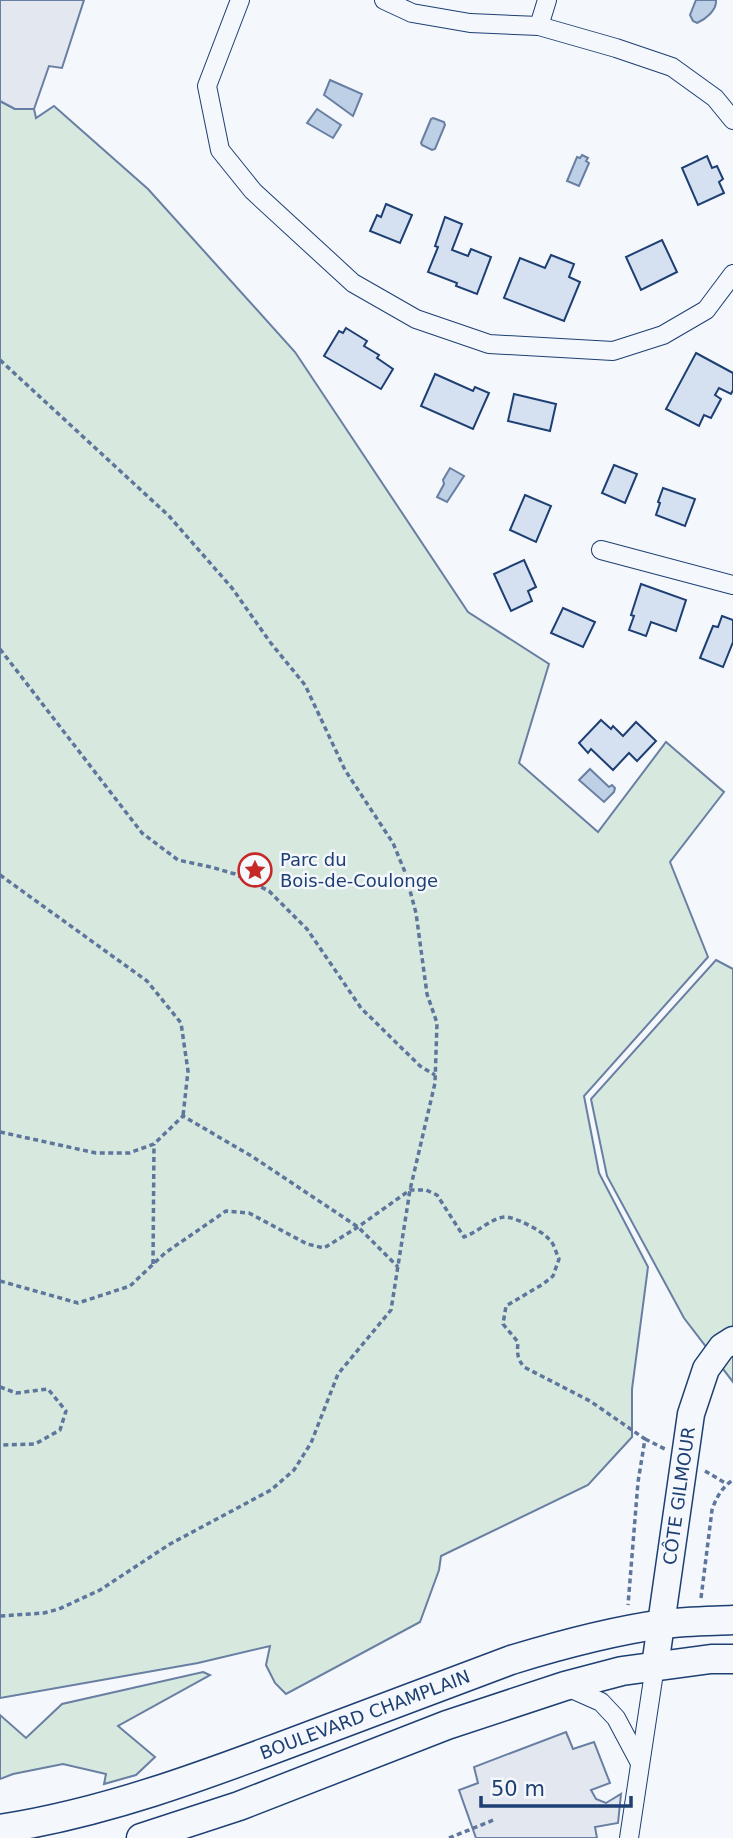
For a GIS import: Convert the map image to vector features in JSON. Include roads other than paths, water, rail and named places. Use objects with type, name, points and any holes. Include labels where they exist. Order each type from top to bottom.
[{"type":"main road","name":"BOULEVARD CHAMPLAIN","points":[[0,1829],[32,1824],[116,1803],[213,1773],[511,1660],[609,1634],[663,1613],[733,1620]]},
{"type":"main road","points":[[141,1838],[239,1806],[447,1725],[565,1686],[622,1671],[711,1659],[733,1659]]},
{"type":"street","points":[[240,0],[207,86],[220,150],[253,191],[354,283],[416,319],[489,344],[613,351],[663,335],[706,310],[733,274]]},
{"type":"street","points":[[384,0],[412,13],[470,23],[539,26],[672,66],[715,98],[733,120]]},
{"type":"street","points":[[539,26],[547,0]]},
{"type":"street","points":[[601,550],[733,584]]},
{"type":"street","name":"CÔTE GILMOUR","points":[[655,1666],[691,1414],[706,1369],[722,1347],[733,1340]]},
{"type":"street","points":[[629,1838],[655,1666]]},
{"type":"street","points":[[565,1686],[601,1702],[615,1718],[640,1763]]},
{"type":"water","points":[[696,0],[716,0],[710,14],[697,23],[690,15]]},
{"type":"water","points":[[330,80],[362,94],[353,116],[324,95]]},
{"type":"water","points":[[317,109],[341,125],[333,138],[307,123]]},
{"type":"water","points":[[433,118],[445,125],[435,149],[432,150],[421,143]]},
{"type":"water","points":[[582,155],[588,158],[586,161],[589,163],[579,186],[567,181],[577,157]]},
{"type":"water","points":[[450,468],[464,476],[447,502],[437,497]]},
{"type":"water","points":[[590,769],[609,787],[612,785],[615,788],[604,802],[579,780]]},
{"type":"place","name":"Parc du Bois-de-Coulonge","points":[[255,870]]}]
